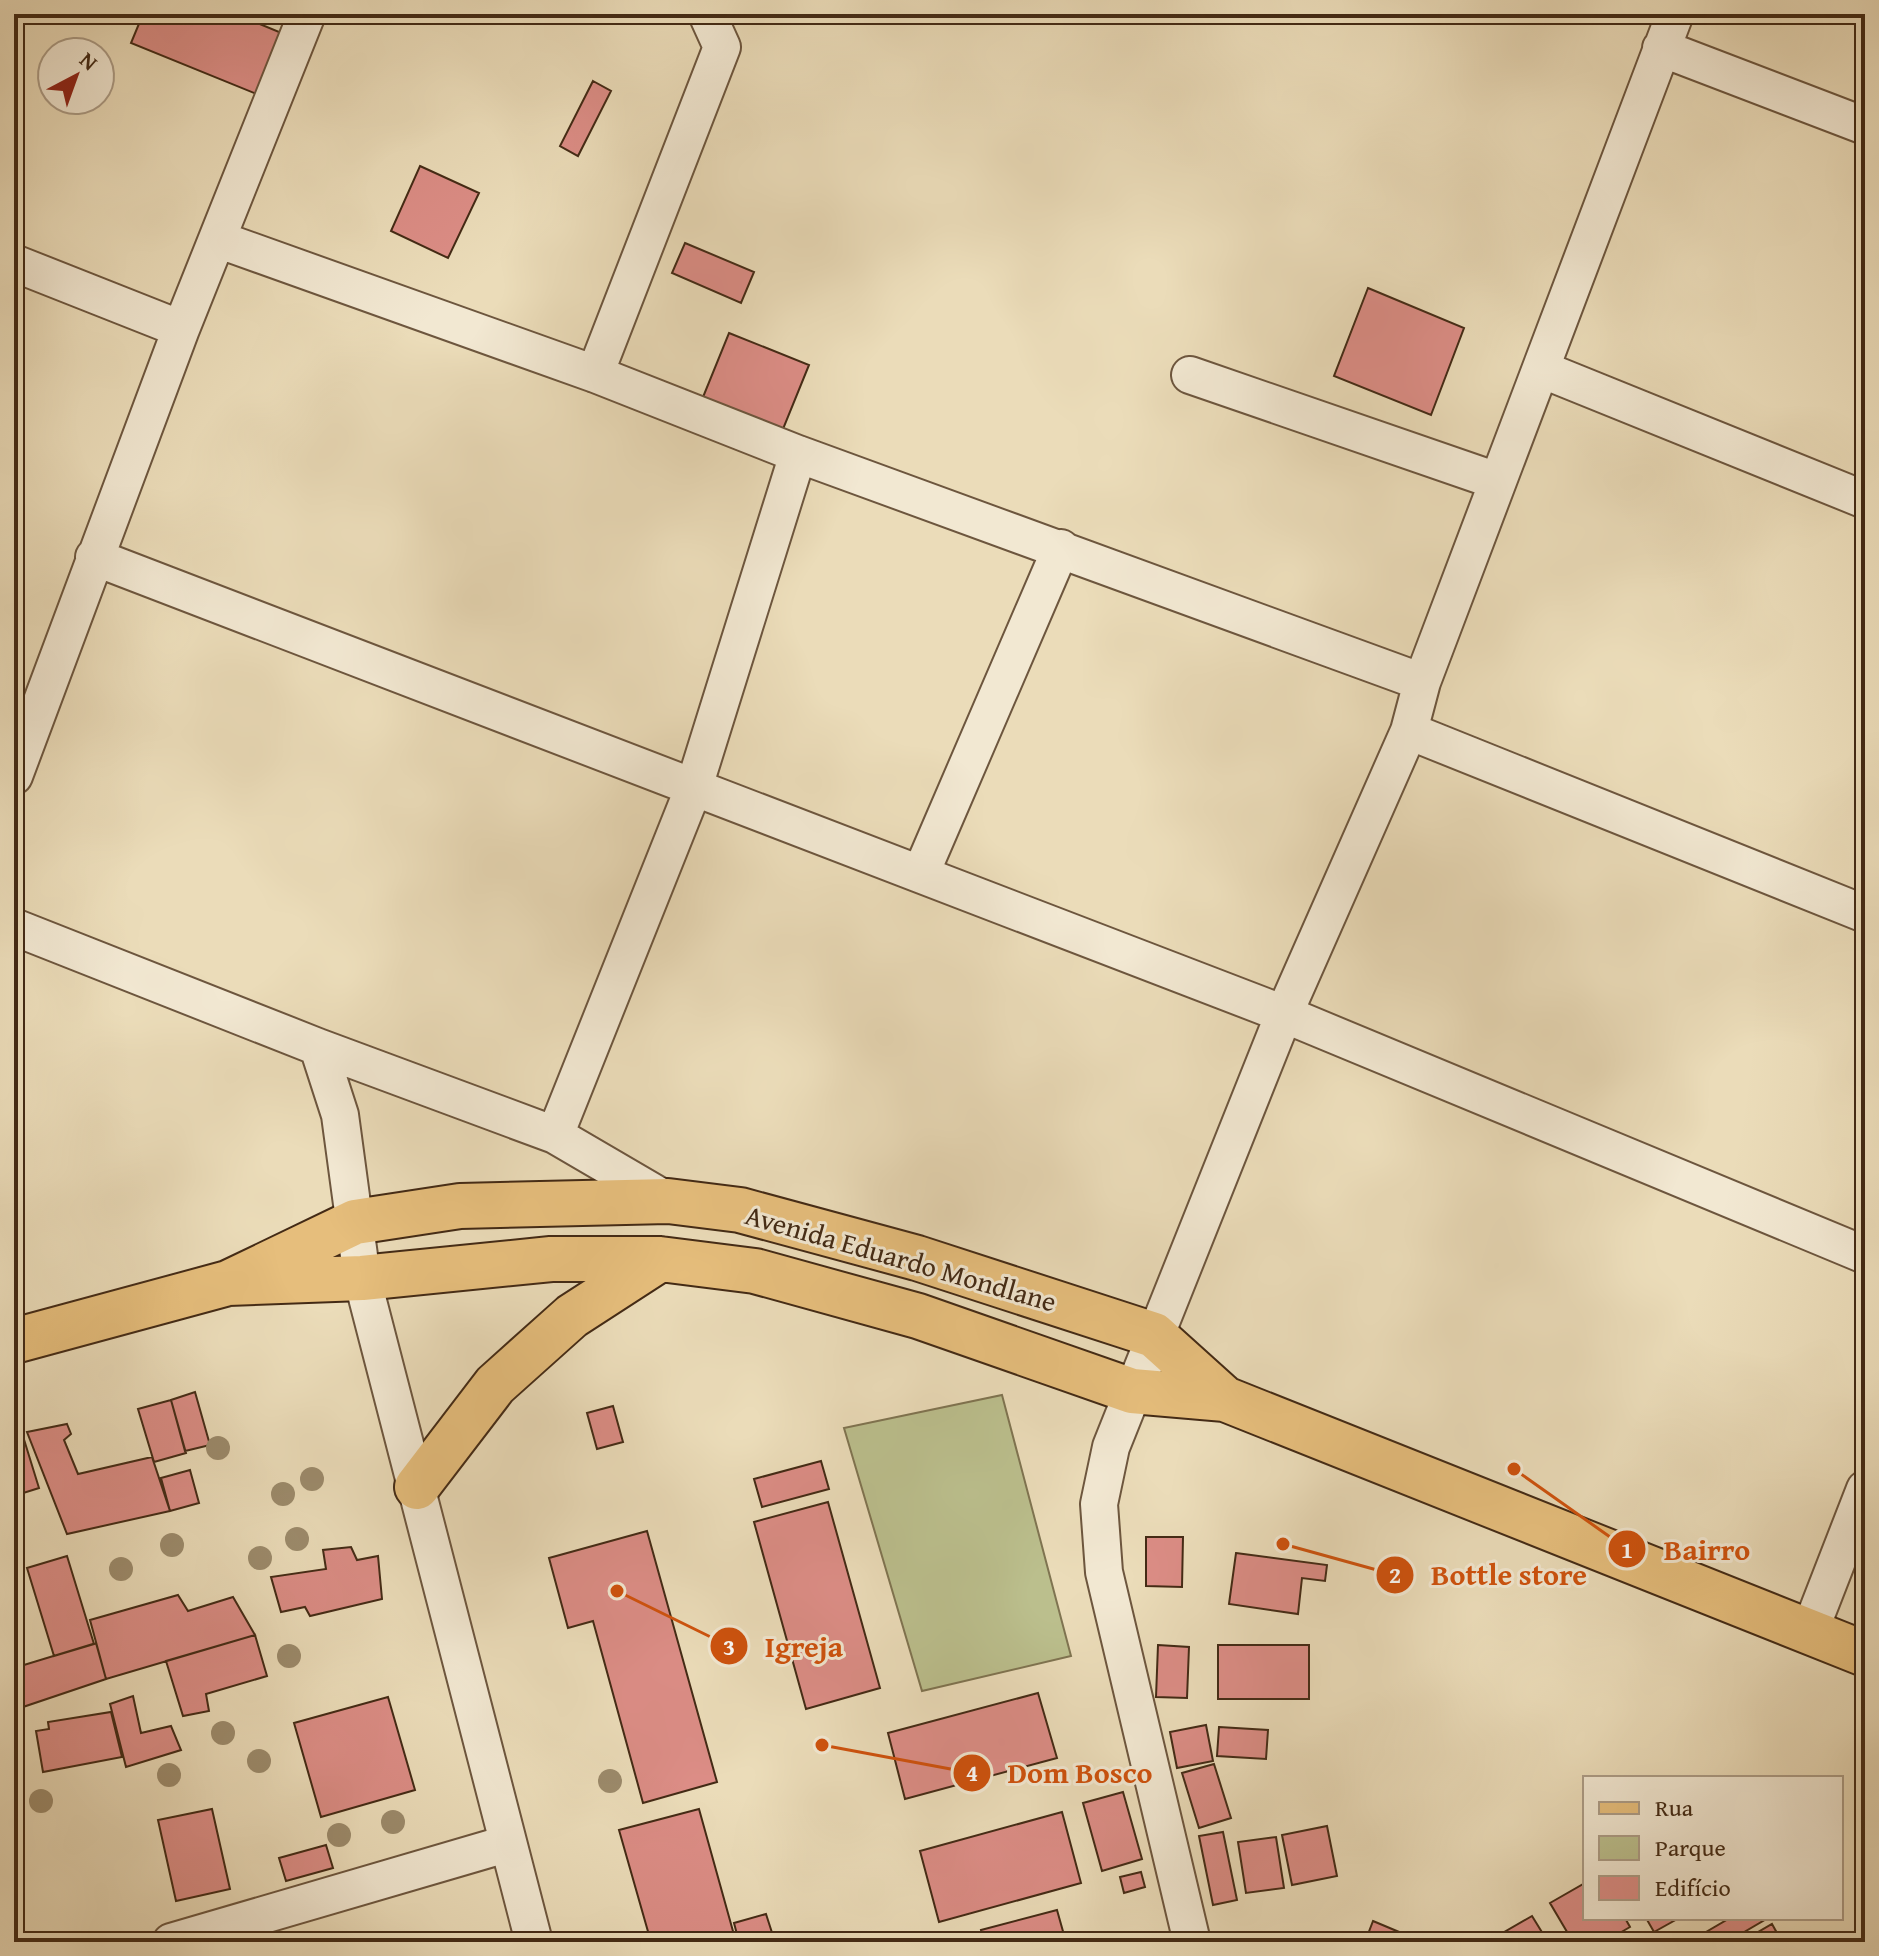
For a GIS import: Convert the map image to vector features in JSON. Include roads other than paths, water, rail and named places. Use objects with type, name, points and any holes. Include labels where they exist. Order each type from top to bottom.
[{"type":"main road","name":"Avenida Eduardo Mondlane","points":[[14,1341],[228,1283],[355,1222],[460,1206],[668,1201],[740,1210],[917,1258],[1154,1335],[1225,1399]]},
{"type":"main road","name":"Avenida Eduardo Mondlane","points":[[228,1283],[362,1278],[551,1259],[660,1259],[755,1271],[903,1312],[1132,1391],[1225,1399],[1865,1654]]},
{"type":"main road","points":[[417,1487],[495,1385],[572,1316],[660,1259]]},
{"type":"street","points":[[14,776],[181,329],[307,14]]},
{"type":"street","points":[[595,374],[722,47],[707,14]]},
{"type":"street","points":[[1192,1942],[1104,1572],[1099,1504],[1111,1447],[1284,1014],[1409,731],[1422,682],[1675,14]]},
{"type":"street","points":[[1661,48],[1865,126]]},
{"type":"street","points":[[217,239],[595,374],[798,454],[1422,682]]},
{"type":"street","points":[[14,263],[181,329]]},
{"type":"street","points":[[1541,369],[1865,500]]},
{"type":"street","points":[[1190,375],[1497,481]]},
{"type":"street","points":[[555,1135],[694,787],[798,454]]},
{"type":"street","points":[[921,873],[1061,548]]},
{"type":"street","points":[[94,557],[1284,1014],[1865,1255]]},
{"type":"street","points":[[1409,731],[1865,914]]},
{"type":"street","points":[[14,927],[318,1047],[555,1135],[668,1201]]},
{"type":"street","points":[[318,1047],[340,1115],[362,1278],[506,1844],[534,1942]]},
{"type":"street","points":[[1809,1633],[1865,1489]]},
{"type":"street","points":[[171,1942],[506,1844]]},
{"type":"place","name":"Bairro","points":[[1514,1469]]},
{"type":"place","name":"Bottle store","points":[[1283,1544]]},
{"type":"place","name":"Igreja","points":[[617,1591]]},
{"type":"place","name":"Dom Bosco","points":[[822,1745]]}]
